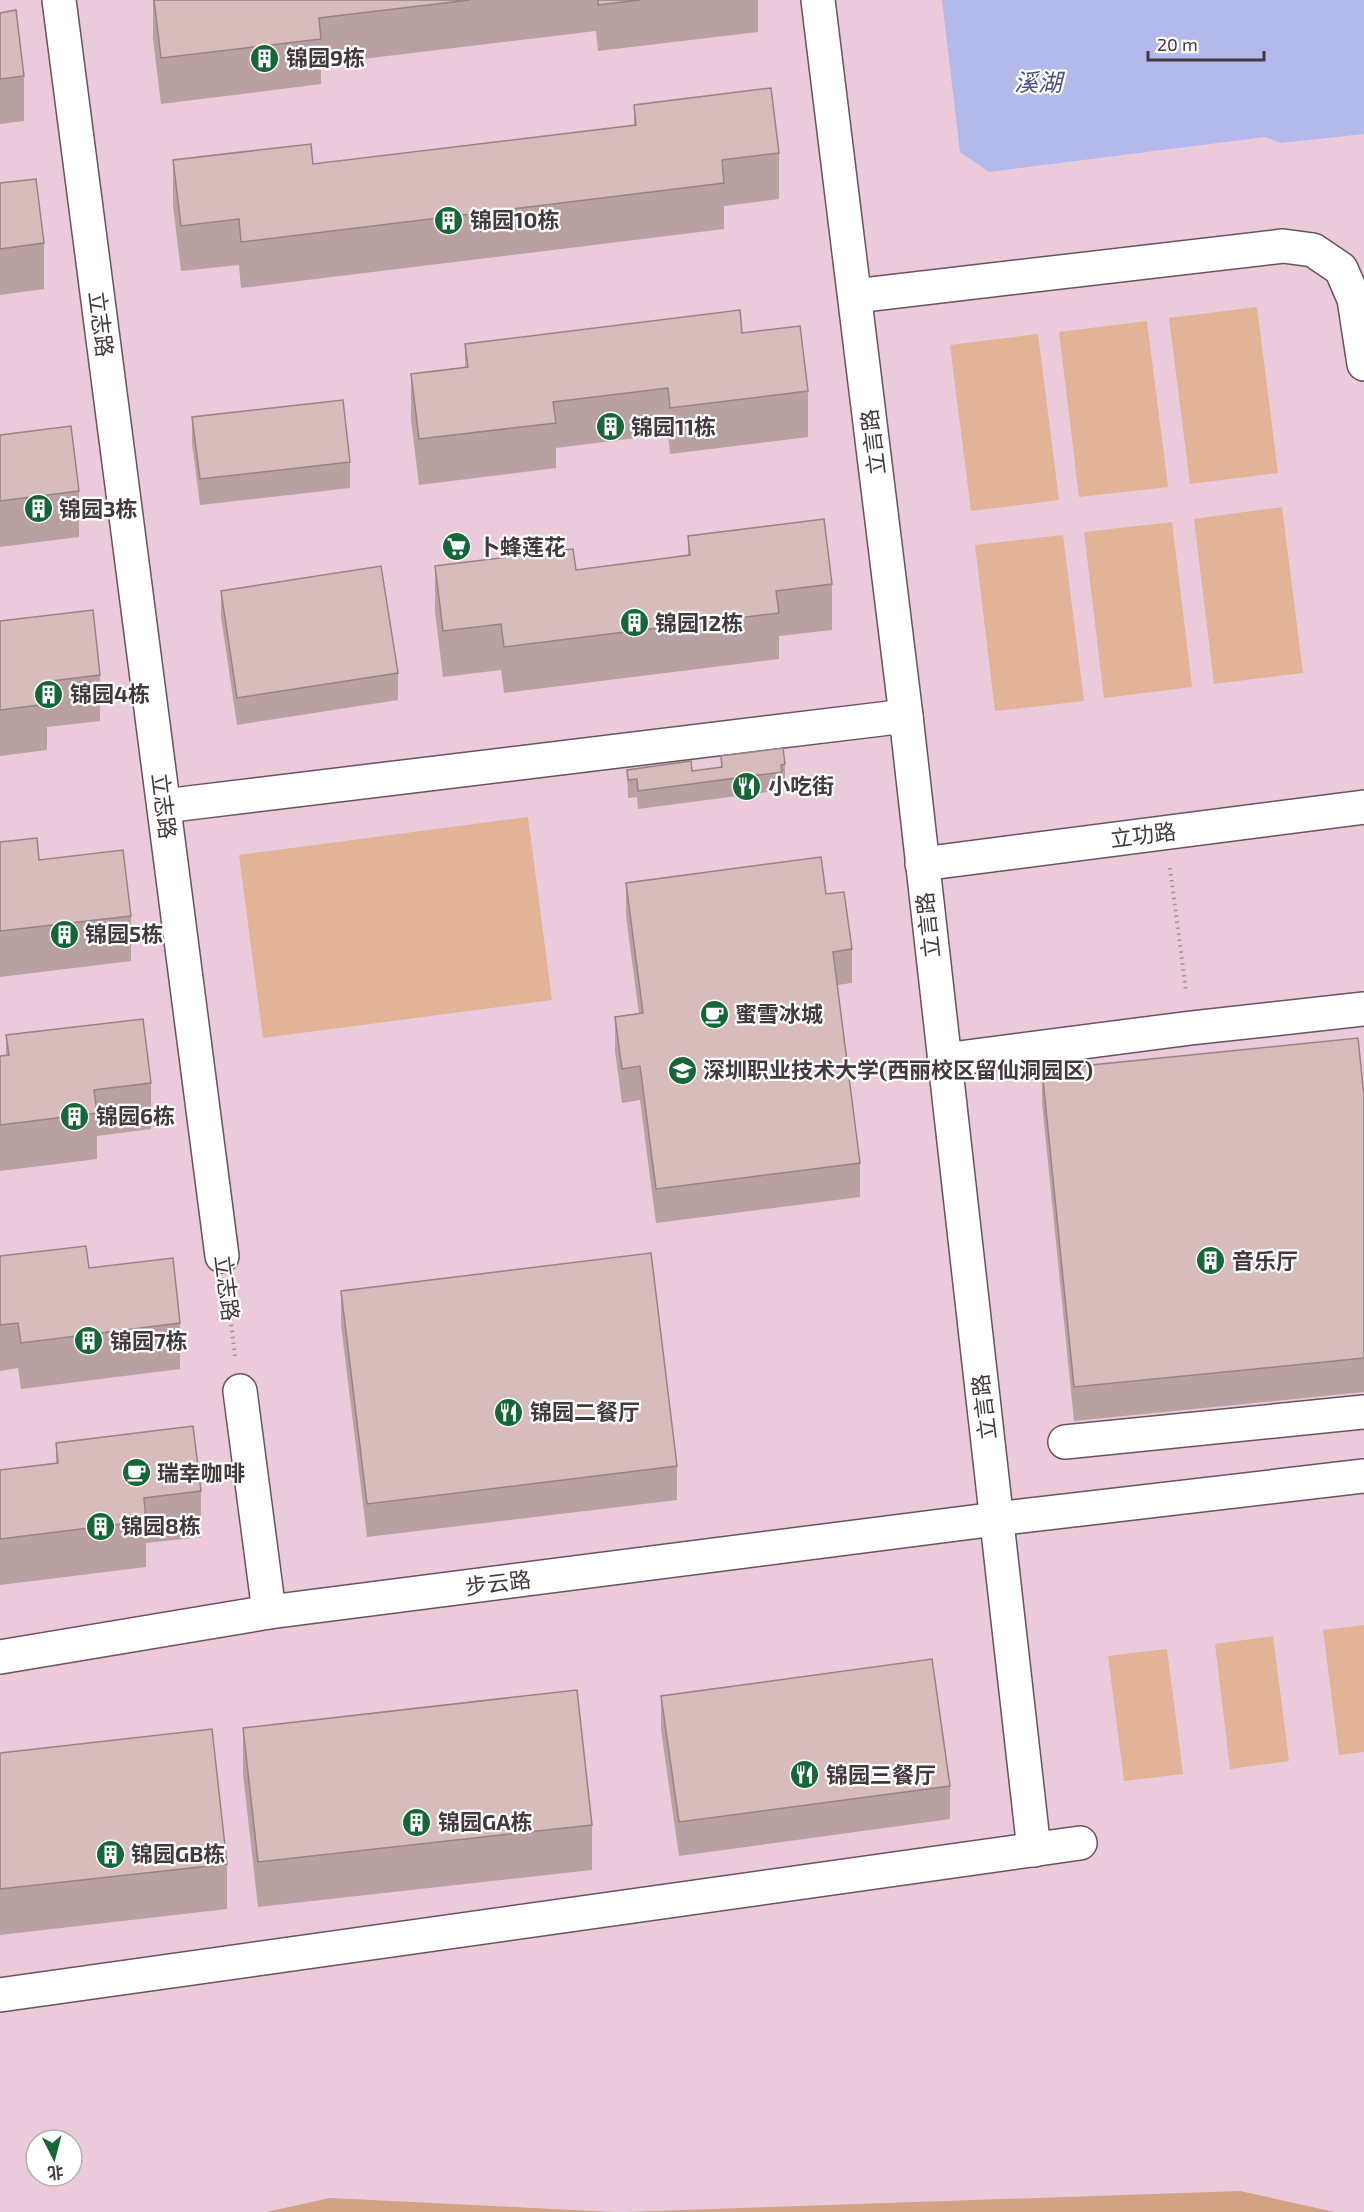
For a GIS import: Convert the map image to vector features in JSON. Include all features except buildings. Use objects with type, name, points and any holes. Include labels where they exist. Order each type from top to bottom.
[{"type":"lane","name":"立志路","points":[[59,0],[222,1256]]},
{"type":"lane","name":"立言路","points":[[818,0],[906,716],[1034,1850]]},
{"type":"lane","points":[[855,296],[1283,246],[1313,250],[1341,269],[1354,299],[1364,364]]},
{"type":"lane","points":[[164,806],[906,716]]},
{"type":"lane","name":"立功路","points":[[922,864],[1364,807]]},
{"type":"lane","points":[[944,1060],[1191,1028],[1364,1009]]},
{"type":"lane","points":[[240,1391],[269,1612]]},
{"type":"lane","points":[[1065,1442],[1364,1412]]},
{"type":"lane","name":"步云路","points":[[0,1657],[269,1612],[996,1519],[1364,1476]]},
{"type":"lane","points":[[0,1995],[1080,1843]]},
{"type":"path","points":[[1166,831],[1191,1028]]},
{"type":"path","name":"立志路","points":[[222,1256],[240,1391]]},
{"type":"shaded area","name":"深圳职业技术大学(西丽校区留仙洞园区)","points":[[0,0],[1364,0],[1364,2212],[0,2212]]},
{"type":"shaded area","points":[[1257,307],[1278,473],[1190,484],[1169,318]]},
{"type":"shaded area","points":[[1147,321],[1168,487],[1079,497],[1059,332]]},
{"type":"shaded area","points":[[1038,334],[1059,500],[971,511],[950,345]]},
{"type":"shaded area","points":[[1282,507],[1303,673],[1214,684],[1194,519]]},
{"type":"shaded area","points":[[1172,522],[1192,687],[1104,698],[1084,532]]},
{"type":"shaded area","points":[[1063,535],[1084,701],[995,711],[975,545]]},
{"type":"shaded area","points":[[528,817],[552,1000],[263,1038],[239,855]]},
{"type":"shaded area","points":[[1364,1625],[1364,1752],[1339,1755],[1323,1630]]},
{"type":"shaded area","points":[[1273,1636],[1289,1761],[1230,1769],[1215,1644]]},
{"type":"shaded area","points":[[1167,1649],[1183,1774],[1124,1781],[1108,1656]]},
{"type":"shaded area","points":[[1240,2191],[1335,2212],[625,2212]]},
{"type":"shaded area","points":[[330,2198],[615,2212],[266,2212]]},
{"type":"water","name":"溪湖","points":[[942,0],[1364,0],[1364,134],[1281,143],[1265,137],[989,172],[960,152]]},
{"type":"place","name":"锦园9栋","points":[[265,58]]},
{"type":"place","name":"锦园10栋","points":[[449,220]]},
{"type":"place","name":"锦园11栋","points":[[610,427]]},
{"type":"place","name":"锦园3栋","points":[[38,509]]},
{"type":"place","name":"卜蜂莲花","points":[[457,547]]},
{"type":"place","name":"锦园12栋","points":[[634,623]]},
{"type":"place","name":"锦园4栋","points":[[49,694]]},
{"type":"place","name":"小吃街","points":[[747,786]]},
{"type":"place","name":"锦园5栋","points":[[64,934]]},
{"type":"place","name":"蜜雪冰城","points":[[714,1014]]},
{"type":"place","name":"深圳职业技术大学(西丽校区留仙洞园区)","points":[[682,1070]]},
{"type":"place","name":"锦园6栋","points":[[75,1116]]},
{"type":"place","name":"音乐厅","points":[[1211,1261]]},
{"type":"place","name":"锦园7栋","points":[[89,1341]]},
{"type":"place","name":"锦园二餐厅","points":[[509,1412]]},
{"type":"place","name":"瑞幸咖啡","points":[[136,1473]]},
{"type":"place","name":"锦园8栋","points":[[100,1526]]},
{"type":"place","name":"锦园三餐厅","points":[[805,1775]]},
{"type":"place","name":"锦园GA栋","points":[[417,1822]]},
{"type":"place","name":"锦园GB栋","points":[[110,1854]]}]
